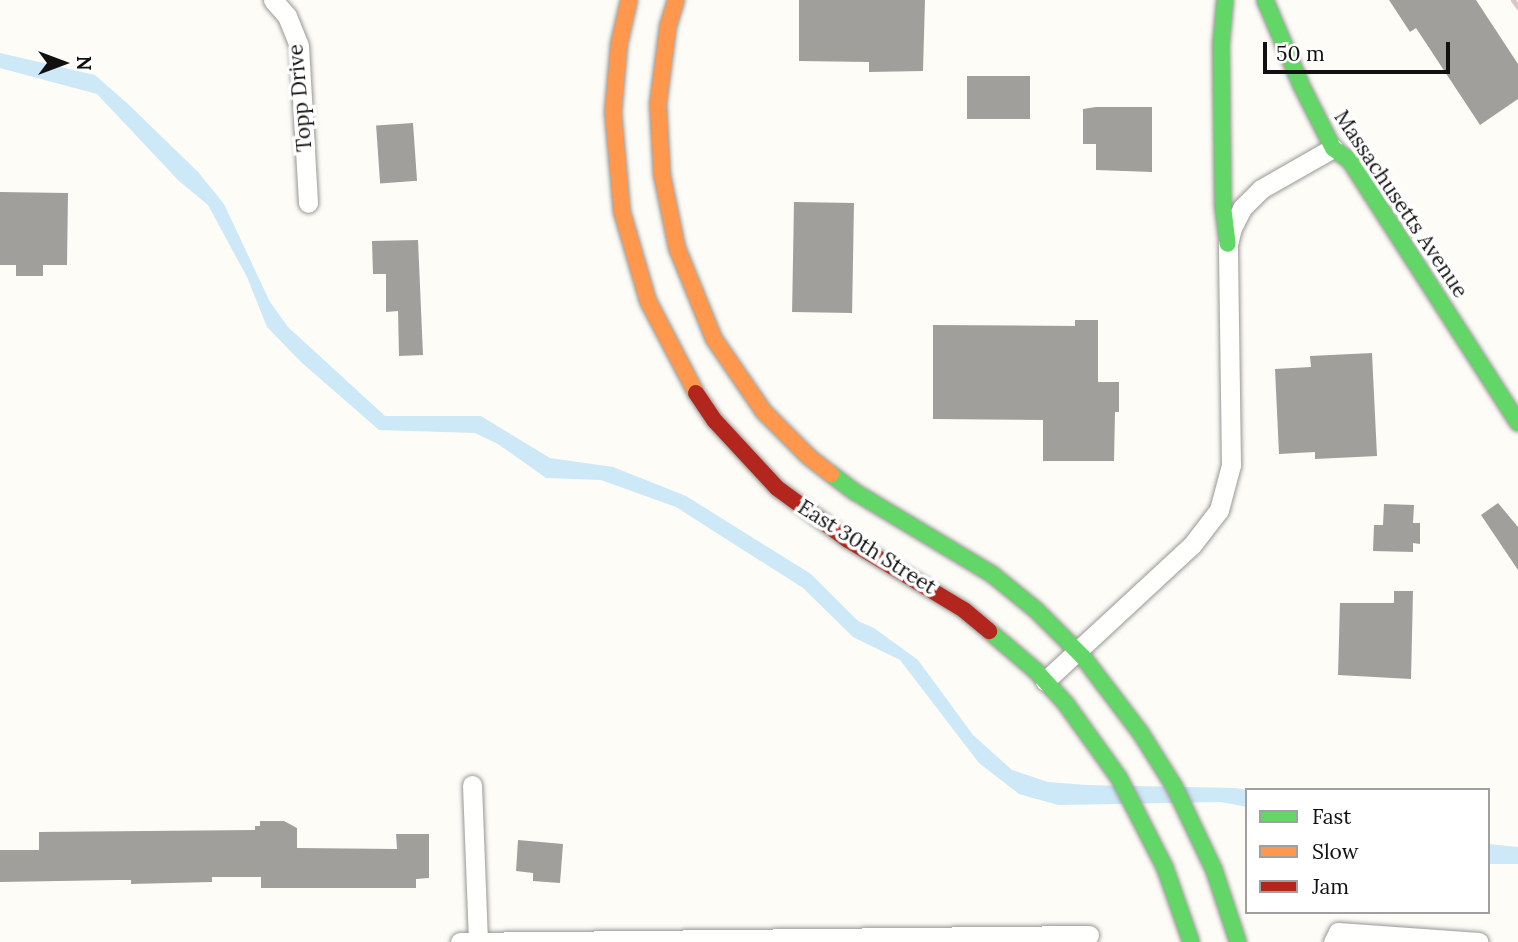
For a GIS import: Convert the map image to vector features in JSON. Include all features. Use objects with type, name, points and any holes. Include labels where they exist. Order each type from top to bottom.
[{"type":"main road","name":"East 30th Street","points":[[629,0],[619,44],[613,113],[622,212],[648,301],[688,382],[715,421],[777,488],[848,540],[964,610],[1005,642],[1045,681],[1108,761],[1138,813],[1168,875],[1191,942]]},
{"type":"main road","name":"East 30th Street","points":[[676,0],[668,26],[658,104],[662,175],[677,248],[701,312],[720,349],[764,412],[828,473],[877,505],[966,556],[1019,595],[1078,652],[1121,705],[1159,761],[1214,870],[1238,942]]},
{"type":"main road","points":[[1225,0],[1221,45],[1223,206],[1228,244]]},
{"type":"main road","name":"Massachusetts Avenue","points":[[1265,0],[1301,85],[1333,148],[1350,161],[1518,423]]},
{"type":"street","name":"Topp Drive","points":[[273,0],[287,16],[299,46],[308,203]]},
{"type":"street","points":[[1045,681],[1192,545],[1210,522],[1224,497],[1232,437],[1228,244],[1236,218],[1249,199],[1278,177],[1333,148]]},
{"type":"street","points":[[472,785],[478,942]]},
{"type":"street","points":[[1333,942],[1338,932],[1479,942]]},
{"type":"street","points":[[460,942],[1089,935]]},
{"type":"water","points":[[0,53],[95,75],[128,104],[198,172],[224,204],[270,302],[288,327],[385,416],[481,416],[550,458],[613,467],[686,496],[811,574],[858,621],[874,628],[918,660],[973,735],[1012,770],[1048,782],[1245,790],[1245,807],[1221,802],[1058,805],[1019,794],[979,763],[900,660],[853,637],[803,588],[676,507],[601,480],[546,478],[498,444],[475,433],[379,430],[301,362],[267,327],[247,277],[208,205],[179,181],[97,94],[0,68]]},
{"type":"water","points":[[1490,844],[1518,847],[1518,864],[1490,864]]},
{"type":"building","points":[[799,0],[925,0],[923,71],[869,72],[869,62],[799,61]]},
{"type":"building","points":[[1389,0],[1476,0],[1518,64],[1518,99],[1480,125],[1416,28],[1410,32]]},
{"type":"building","points":[[967,76],[1030,76],[1030,119],[967,119]]},
{"type":"building","points":[[1152,107],[1152,172],[1096,170],[1096,144],[1083,144],[1083,109]]},
{"type":"building","points":[[413,123],[417,181],[380,183],[376,126]]},
{"type":"building","points":[[0,192],[68,193],[67,265],[43,265],[43,276],[16,276],[16,265],[0,265]]},
{"type":"building","points":[[794,202],[854,203],[852,313],[792,312]]},
{"type":"building","points":[[418,240],[423,355],[399,356],[398,311],[386,312],[386,274],[373,274],[372,241]]},
{"type":"building","points":[[1075,320],[1098,320],[1098,382],[1119,382],[1114,461],[1043,461],[1043,420],[933,419],[933,325],[1075,326]]},
{"type":"building","points":[[1372,353],[1377,456],[1315,459],[1315,452],[1279,454],[1275,369],[1311,367],[1310,356]]},
{"type":"building","points":[[1498,503],[1518,527],[1518,570],[1481,515]]},
{"type":"building","points":[[1384,504],[1414,505],[1413,523],[1420,523],[1420,544],[1413,543],[1413,552],[1373,551],[1374,525],[1383,525]]},
{"type":"building","points":[[1394,591],[1413,591],[1411,679],[1338,675],[1340,603],[1394,603]]},
{"type":"building","points":[[260,821],[284,821],[297,828],[297,848],[397,849],[396,834],[429,834],[429,878],[416,879],[416,888],[261,888],[261,877],[212,877],[212,882],[131,884],[131,880],[0,882],[0,850],[39,850],[39,832],[255,830],[255,826],[260,826]]},
{"type":"building","points":[[518,840],[563,844],[560,883],[533,881],[533,873],[516,871]]},
{"type":"railway","points":[[1513,0],[1518,7]]},
{"type":"traffic: fast","points":[[1225,0],[1221,45],[1223,206],[1228,244]]},
{"type":"traffic: fast","points":[[1265,0],[1301,85],[1333,148],[1350,161],[1518,423]]},
{"type":"traffic: fast","points":[[831,474],[855,492],[993,575],[1036,610],[1083,657],[1140,732],[1174,786],[1214,870],[1238,942]]},
{"type":"traffic: fast","points":[[989,631],[1035,670],[1066,704],[1119,778],[1165,868],[1191,942]]},
{"type":"traffic: slow","points":[[629,0],[619,44],[613,112],[622,212],[648,301],[696,393]]},
{"type":"traffic: slow","points":[[676,0],[668,26],[658,104],[662,175],[677,248],[714,339],[764,412],[809,457],[831,474]]},
{"type":"traffic: jam","points":[[696,393],[715,421],[777,488],[848,540],[964,610],[989,631]]}]
